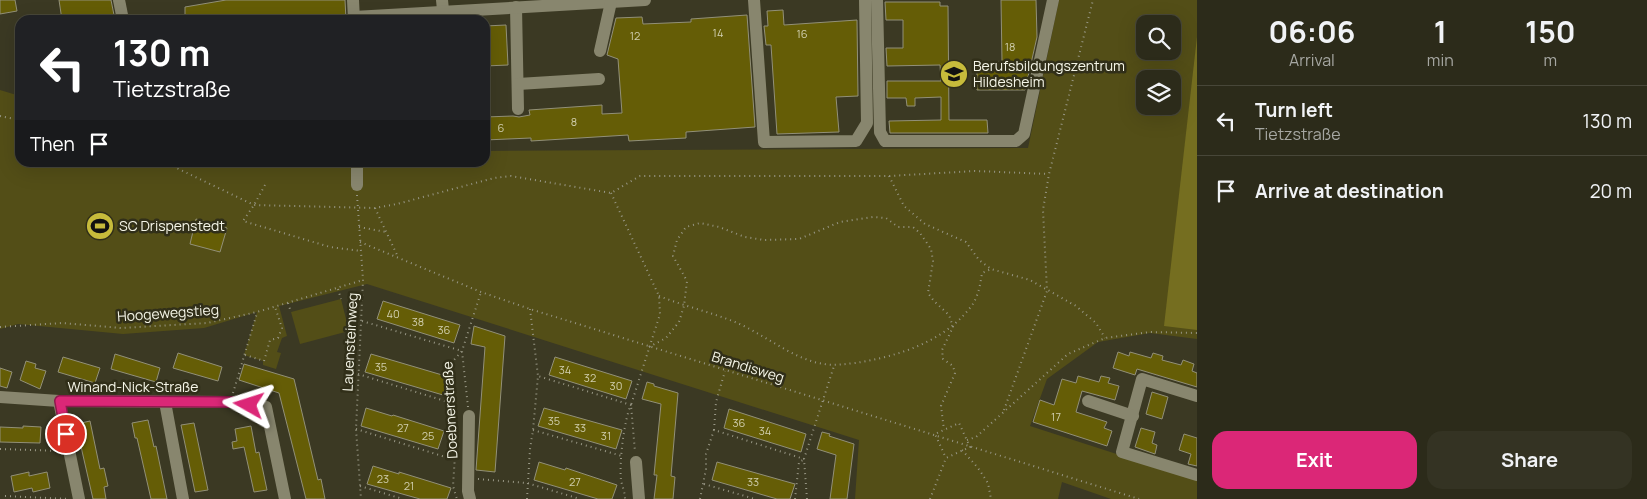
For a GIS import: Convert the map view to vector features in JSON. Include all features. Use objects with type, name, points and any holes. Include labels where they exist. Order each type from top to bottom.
[{"type":"street","points":[[120,0],[122,15]]},
{"type":"street","points":[[353,0],[354,15]]},
{"type":"street","points":[[409,15],[446,9],[516,8],[645,0]]},
{"type":"street","points":[[754,0],[764,142],[856,142],[867,123],[865,0]]},
{"type":"street","points":[[877,0],[880,132],[885,141],[1016,141],[1024,134],[1053,0]]},
{"type":"street","points":[[600,51],[603,2]]},
{"type":"street","points":[[516,8],[518,109]]},
{"type":"street","points":[[518,84],[600,79]]},
{"type":"street","points":[[357,167],[357,185]]},
{"type":"street","points":[[1197,396],[1142,379],[1122,452],[1197,475]]},
{"type":"street","name":"Winand-Nick-Straße","points":[[0,397],[60,401],[231,402],[266,407],[285,499]]},
{"type":"street","points":[[60,401],[79,499]]},
{"type":"street","points":[[1088,401],[1133,416]]},
{"type":"street","points":[[165,402],[183,499]]},
{"type":"street","name":"Doebnerstraße","points":[[469,416],[468,478],[470,499]]},
{"type":"street","points":[[636,462],[639,499]]},
{"type":"path","points":[[1004,410],[1047,291],[1043,210],[1049,174],[1093,0]]},
{"type":"path","points":[[0,116],[15,119]]},
{"type":"path","points":[[174,167],[254,205],[358,206],[375,208],[494,178],[511,176],[611,193],[640,176],[889,176],[975,171],[1049,174]]},
{"type":"path","points":[[889,176],[904,206],[925,224],[966,242],[979,260],[991,269],[1030,280],[1076,306],[1096,323],[1105,338]]},
{"type":"path","points":[[266,185],[243,221],[330,247],[360,251]]},
{"type":"path","name":"Lauensteinweg","points":[[357,185],[363,280],[356,429],[361,499]]},
{"type":"path","points":[[611,193],[659,296],[660,314],[627,414],[621,480],[625,499]]},
{"type":"path","points":[[375,208],[397,256]]},
{"type":"path","points":[[649,347],[666,338],[679,322],[684,306],[687,281],[673,256],[677,240],[686,227],[700,223],[719,227],[745,237],[764,240],[790,239],[799,238],[840,222],[873,217],[886,218],[898,227],[913,227],[920,233],[932,250],[933,261],[928,293],[949,315],[952,327],[942,350],[943,359],[953,366],[956,373],[941,406],[944,430]]},
{"type":"path","points":[[359,227],[387,232]]},
{"type":"path","name":"Brandisweg","points":[[360,242],[482,292],[530,309],[1139,499]]},
{"type":"path","points":[[659,296],[735,322],[804,358],[822,364],[834,365],[874,360],[914,348],[952,327],[971,308],[979,291],[982,273],[991,269]]},
{"type":"path","name":"Hoogewegstieg","points":[[0,327],[62,323],[121,328],[207,323],[276,307],[363,280]]},
{"type":"path","points":[[338,289],[341,299]]},
{"type":"path","name":"Doebnerstraße","points":[[469,416],[462,351],[482,292]]},
{"type":"path","points":[[288,303],[291,312]]},
{"type":"path","points":[[244,355],[264,361],[270,340],[278,338],[282,328],[276,307]]},
{"type":"path","points":[[527,499],[527,482],[538,376],[530,309]]},
{"type":"path","points":[[231,402],[257,312]]},
{"type":"path","points":[[361,320],[462,351],[454,360],[449,403],[456,440],[453,486],[457,499]]},
{"type":"path","points":[[967,440],[976,436],[1068,354],[1105,338],[1150,332],[1197,334]]},
{"type":"path","points":[[807,499],[804,459],[834,365]]},
{"type":"path","points":[[700,499],[706,470],[706,454],[714,430],[716,402],[724,371]]},
{"type":"path","points":[[358,374],[449,403]]},
{"type":"path","points":[[538,376],[631,405]]},
{"type":"path","points":[[631,405],[636,462]]},
{"type":"path","points":[[930,499],[946,458],[970,447],[959,423],[935,434],[946,458]]},
{"type":"path","points":[[356,429],[455,460]]},
{"type":"path","points":[[533,430],[622,456]]},
{"type":"path","points":[[714,430],[804,459]]},
{"type":"path","points":[[0,449],[69,451]]},
{"type":"path","points":[[962,450],[988,483],[991,499]]},
{"type":"path","points":[[795,499],[799,462],[804,459]]},
{"type":"path","points":[[468,478],[527,482],[580,499]]},
{"type":"path","points":[[704,484],[755,499]]},
{"type":"path","points":[[360,486],[403,499]]},
{"type":"path","points":[[5,496],[79,499]]},
{"type":"shaded area","points":[[1059,0],[1197,0],[1197,339],[1150,333],[1098,342],[1047,379],[1030,426],[1197,480],[1197,499],[1111,499],[1062,482],[1058,499],[855,499],[859,440],[367,284],[279,306],[287,336],[282,338],[277,352],[281,353],[276,369],[263,365],[263,361],[244,355],[257,312],[204,328],[123,334],[18,324],[0,329],[0,90],[15,94],[15,167],[490,167],[490,151],[1028,148]]},
{"type":"shaded area","points":[[1197,37],[1197,330],[1164,326]]},
{"type":"shaded area","points":[[341,299],[349,331],[300,344],[291,312]]},
{"type":"building","points":[[0,0],[15,0],[17,11],[0,14]]},
{"type":"building","points":[[59,0],[111,0],[114,15],[61,15]]},
{"type":"building","points":[[226,0],[345,0],[346,15],[185,15],[185,7]]},
{"type":"building","points":[[1001,0],[1036,0],[1037,37],[1025,90],[977,90],[977,62],[1002,62]]},
{"type":"building","points":[[885,2],[940,2],[940,6],[948,6],[949,120],[987,120],[988,133],[890,133],[889,121],[941,120],[941,97],[915,98],[915,106],[907,106],[906,98],[887,98],[887,81],[941,81],[940,65],[887,66],[886,48],[903,48],[903,20],[886,20]]},
{"type":"building","points":[[783,10],[784,25],[857,20],[858,96],[836,97],[839,132],[777,134],[771,45],[766,45],[764,26],[768,26],[767,11]]},
{"type":"building","points":[[747,15],[755,127],[686,132],[686,138],[629,141],[628,135],[531,141],[531,138],[490,140],[490,117],[519,117],[530,115],[529,110],[602,105],[602,114],[622,113],[618,59],[607,55],[616,18],[642,17],[643,24],[691,22],[691,19]]},
{"type":"building","points":[[506,25],[508,65],[490,66],[490,26]]},
{"type":"building","points":[[196,219],[227,228],[220,252],[190,244]]},
{"type":"building","points":[[383,301],[460,325],[454,343],[377,319]]},
{"type":"building","points":[[474,326],[505,336],[495,472],[476,470],[485,347],[471,344]]},
{"type":"building","points":[[1118,352],[1129,356],[1130,352],[1151,358],[1153,353],[1163,356],[1162,360],[1181,365],[1183,360],[1194,364],[1192,371],[1197,373],[1197,387],[1137,369],[1135,375],[1113,368]]},
{"type":"building","points":[[178,353],[222,367],[218,381],[173,368]]},
{"type":"building","points":[[115,354],[160,368],[156,382],[111,369]]},
{"type":"building","points":[[371,354],[449,377],[443,395],[365,372]]},
{"type":"building","points":[[63,357],[100,368],[95,383],[58,372]]},
{"type":"building","points":[[555,357],[632,381],[626,399],[549,375]]},
{"type":"building","points":[[26,361],[36,364],[35,368],[46,371],[40,389],[20,380]]},
{"type":"building","points":[[244,364],[294,379],[318,480],[321,479],[325,499],[306,499],[279,393],[239,380]]},
{"type":"building","points":[[0,368],[12,372],[7,388],[0,386]]},
{"type":"building","points":[[1078,376],[1099,382],[1101,376],[1110,378],[1108,383],[1119,386],[1115,400],[1082,391],[1076,412],[1107,422],[1104,428],[1112,431],[1107,446],[1033,422],[1040,400],[1054,405],[1062,379],[1076,383]]},
{"type":"building","points":[[647,382],[678,393],[671,476],[675,477],[673,499],[654,499],[657,475],[654,475],[661,404],[642,399]]},
{"type":"building","points":[[1152,392],[1168,397],[1162,419],[1146,414]]},
{"type":"building","points":[[366,408],[444,431],[438,449],[361,426]]},
{"type":"building","points":[[544,408],[622,430],[616,449],[538,426]]},
{"type":"building","points":[[729,409],[806,434],[801,452],[724,428]]},
{"type":"building","points":[[148,420],[154,447],[156,446],[167,499],[151,499],[137,438],[135,438],[132,423]]},
{"type":"building","points":[[90,421],[100,469],[104,468],[108,486],[104,487],[106,499],[93,499],[82,451],[77,424]]},
{"type":"building","points":[[194,423],[208,490],[195,492],[181,425]]},
{"type":"building","points":[[23,426],[41,427],[40,443],[0,442],[0,427],[23,428]]},
{"type":"building","points":[[251,426],[256,453],[259,452],[267,490],[254,492],[244,447],[233,449],[232,442],[237,441],[235,429]]},
{"type":"building","points":[[1141,428],[1155,432],[1152,443],[1157,445],[1155,454],[1135,447]]},
{"type":"building","points":[[822,432],[854,444],[847,499],[830,499],[836,455],[817,449]]},
{"type":"building","points":[[1184,434],[1197,438],[1197,466],[1188,464],[1191,454],[1179,450]]},
{"type":"building","points":[[539,462],[565,470],[566,468],[617,485],[612,499],[598,499],[534,480]]},
{"type":"building","points":[[717,462],[795,484],[790,499],[777,499],[712,480]]},
{"type":"building","points":[[373,466],[451,488],[447,499],[420,499],[367,484]]},
{"type":"building","points":[[29,472],[29,476],[47,472],[50,488],[33,492],[32,488],[14,492],[11,476]]},
{"type":"place","name":"Berufsbildungszentrum Hildesheim","points":[[954,74]]},
{"type":"place","name":"SC Drispenstedt","points":[[100,226]]},
{"type":"route","points":[[66,434],[60,401],[231,402],[249,405]]}]
